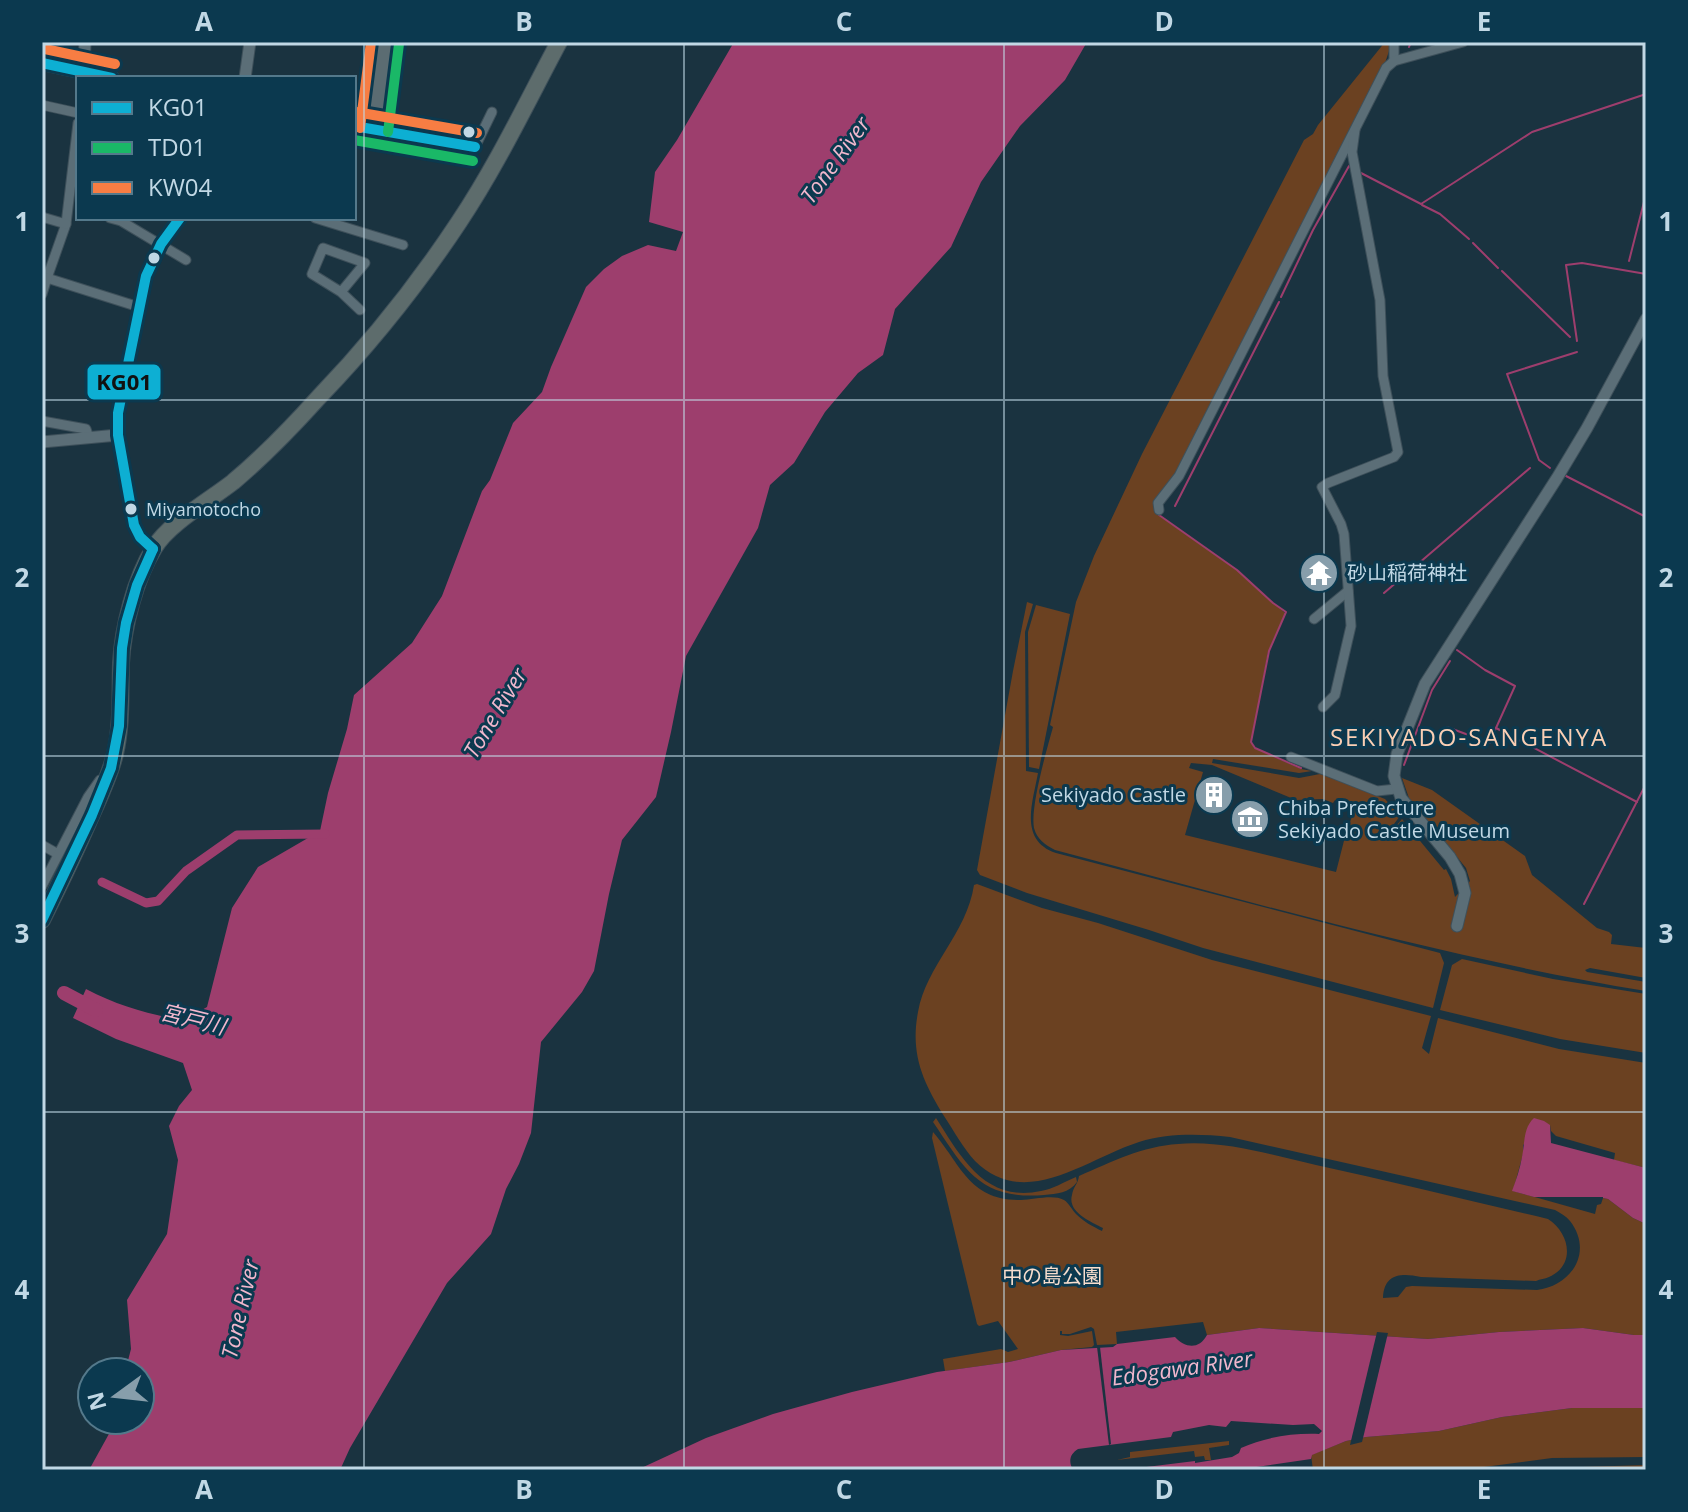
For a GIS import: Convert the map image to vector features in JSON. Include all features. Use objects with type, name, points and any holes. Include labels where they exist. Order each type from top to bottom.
[{"type":"highway","points":[[42,920],[109,775],[119,735],[125,628],[153,549],[166,533],[232,482],[283,436],[344,371],[413,287],[498,158],[559,42]]},
{"type":"main road","points":[[356,126],[374,130],[385,42]]},
{"type":"main road","points":[[42,63],[84,75]]},
{"type":"street","points":[[84,75],[85,42]]},
{"type":"street","points":[[245,76],[250,42]]},
{"type":"street","points":[[1394,42],[1394,61]]},
{"type":"street","points":[[1159,510],[1158,503],[1179,476],[1386,68],[1394,61],[1463,42]]},
{"type":"street","points":[[42,105],[76,113]]},
{"type":"street","points":[[374,130],[475,147],[492,112]]},
{"type":"street","points":[[1323,707],[1335,695],[1351,626],[1344,534],[1322,487],[1394,457],[1398,452],[1383,376],[1378,284],[1352,152],[1355,130]]},
{"type":"street","points":[[42,294],[73,208],[76,157]]},
{"type":"street","points":[[42,217],[66,224]]},
{"type":"street","points":[[117,220],[186,260]]},
{"type":"street","points":[[153,549],[140,537],[134,525],[118,435],[118,413],[146,276],[161,244],[179,220]]},
{"type":"street","points":[[322,220],[403,245]]},
{"type":"street","points":[[341,292],[365,263],[323,248],[312,274],[341,292],[360,310]]},
{"type":"street","points":[[47,278],[139,307]]},
{"type":"street","points":[[1457,926],[1465,893],[1460,874],[1396,789],[1394,768],[1397,754],[1425,684],[1557,478],[1646,319]]},
{"type":"street","points":[[42,421],[86,429],[89,438]]},
{"type":"street","points":[[42,442],[118,435]]},
{"type":"street","points":[[1314,619],[1348,591]]},
{"type":"street","points":[[1291,757],[1377,791],[1396,789]]},
{"type":"street","points":[[42,886],[88,797],[99,781],[109,775]]},
{"type":"street","points":[[42,845],[58,854]]},
{"type":"green space","points":[[1385,42],[1392,42],[1385,63],[1178,473],[1157,499],[1158,515],[1238,571],[1285,613],[1268,652],[1251,742],[1254,748],[1312,771],[1299,773],[1213,759],[1212,763],[1299,778],[1320,774],[1385,799],[1400,816],[1388,832],[1402,819],[1446,869],[1455,897],[1470,881],[1466,868],[1409,798],[1402,778],[1432,790],[1525,856],[1532,875],[1597,928],[1609,932],[1612,935],[1611,944],[1646,948],[1646,978],[1590,968],[1585,970],[1646,982],[1646,991],[1423,946],[1275,909],[1055,850],[1035,832],[1033,819],[1037,793],[1053,727],[1050,725],[1076,602],[1094,556],[1142,454],[1304,140],[1313,134]],"holes":[[[1191,763],[1212,765],[1296,800],[1323,799],[1333,803],[1335,800],[1341,803],[1340,806],[1354,812],[1336,872],[1185,835],[1203,772],[1189,768]]]},
{"type":"green space","points":[[1027,602],[1033,604],[1025,632],[1026,771],[1038,773],[1031,819],[1036,839],[1044,847],[1056,853],[1440,953],[1444,963],[1433,1008],[1203,948],[1027,893],[980,875],[977,870]]},
{"type":"green space","points":[[1036,605],[1070,614],[1039,769],[1029,767],[1028,632]]},
{"type":"green space","name":"中の島公園","points":[[974,885],[1042,908],[1212,960],[1431,1016],[1422,1048],[1429,1054],[1438,1018],[1559,1049],[1646,1063],[1646,1168],[1614,1160],[1615,1153],[1556,1136],[1550,1125],[1523,1145],[1513,1191],[1595,1214],[1603,1198],[1608,1199],[1646,1224],[1646,1335],[1583,1328],[1428,1339],[1259,1328],[1207,1335],[1203,1322],[1116,1332],[1117,1344],[1097,1345],[1091,1327],[1070,1334],[1060,1331],[1060,1335],[1068,1336],[1092,1331],[1092,1347],[945,1371],[943,1359],[1018,1349],[998,1321],[977,1324],[933,1132],[968,1178],[989,1194],[1003,1199],[1059,1198],[1066,1201],[1082,1219],[1102,1231],[1103,1228],[1081,1216],[1073,1206],[1072,1195],[1079,1176],[1140,1151],[1195,1143],[1265,1153],[1548,1219],[1565,1240],[1567,1249],[1563,1265],[1558,1272],[1546,1278],[1536,1281],[1401,1275],[1390,1279],[1383,1298],[1398,1297],[1406,1287],[1412,1286],[1537,1290],[1549,1287],[1569,1275],[1579,1255],[1580,1244],[1568,1219],[1555,1210],[1230,1137],[1184,1135],[1150,1139],[1056,1177],[1035,1181],[1014,1182],[994,1175],[971,1156],[937,1103],[924,1079],[916,1041],[922,995],[963,919]]},
{"type":"green space","points":[[1462,959],[1553,979],[1646,994],[1646,1053],[1560,1039],[1440,1010],[1452,965]]},
{"type":"green space","points":[[936,1118],[977,1174],[1004,1190],[1021,1193],[1045,1190],[1076,1177],[1077,1182],[1066,1191],[1044,1195],[1022,1195],[989,1186],[965,1167],[933,1122]]},
{"type":"green space","points":[[1572,1408],[1646,1408],[1646,1457],[1552,1458],[1461,1470],[1313,1470],[1311,1455],[1346,1441],[1439,1431],[1502,1417]]},
{"type":"green space","points":[[1229,1441],[1229,1445],[1209,1448],[1211,1460],[1205,1460],[1204,1456],[1195,1457],[1194,1451],[1117,1460],[1130,1457],[1130,1452]]},
{"type":"green space","points":[[1646,1465],[1646,1470],[1533,1470],[1551,1468]]},
{"type":"water","name":"Tone River","points":[[734,42],[1087,42],[1065,80],[1020,126],[981,182],[951,247],[895,309],[883,355],[858,373],[825,412],[794,463],[770,485],[758,528],[686,656],[656,797],[622,840],[594,971],[582,992],[541,1042],[531,1133],[506,1189],[491,1234],[447,1283],[340,1470],[89,1470],[108,1436],[156,1436],[156,1356],[129,1356],[127,1300],[167,1234],[178,1160],[169,1126],[192,1090],[183,1063],[116,1039],[73,1018],[86,989],[133,1008],[182,1021],[207,1007],[232,908],[258,867],[320,831],[354,695],[412,643],[442,596],[482,491],[490,480],[513,423],[542,392],[586,287],[622,256],[648,245],[676,251],[683,232],[649,222],[655,172]]},
{"type":"water","points":[[1534,1118],[1550,1125],[1551,1143],[1646,1168],[1646,1224],[1603,1197],[1534,1197],[1512,1191],[1526,1131]]},
{"type":"water","name":"Edogawa River","points":[[1259,1328],[1428,1339],[1583,1328],[1646,1335],[1646,1408],[1572,1408],[1502,1417],[1439,1431],[1366,1437],[1346,1441],[1312,1455],[1311,1459],[1236,1470],[1122,1470],[1232,1457],[1241,1448],[1260,1441],[1289,1435],[1319,1434],[1322,1431],[1314,1424],[1231,1421],[1226,1427],[1209,1425],[1173,1432],[1171,1437],[1078,1449],[1071,1458],[1073,1470],[637,1470],[706,1438],[773,1414],[937,1372],[1009,1362],[1061,1350],[1113,1347],[1175,1337],[1192,1346],[1207,1335]]},
{"type":"pier","points":[[1377,1332],[1388,1333],[1364,1434],[1362,1442],[1350,1445]]},
{"type":"pier","points":[[1097,1347],[1100,1347],[1109,1445]]},
{"type":"waterway","points":[[1409,47],[1411,42]]},
{"type":"waterway","points":[[1361,173],[1421,204],[1532,132],[1646,94]]},
{"type":"waterway","points":[[1281,297],[1313,230],[1349,166],[1352,168]]},
{"type":"waterway","points":[[1629,261],[1646,194]]},
{"type":"waterway","points":[[1422,205],[1440,214],[1469,239]]},
{"type":"waterway","points":[[1473,243],[1498,268]]},
{"type":"waterway","points":[[1577,341],[1566,265],[1582,263],[1646,274]]},
{"type":"waterway","points":[[1502,271],[1570,337]]},
{"type":"waterway","points":[[1175,506],[1279,302]]},
{"type":"waterway","points":[[1550,468],[1539,460],[1507,374],[1577,352]]},
{"type":"waterway","points":[[1384,593],[1530,468]]},
{"type":"waterway","points":[[1566,476],[1646,517]]},
{"type":"waterway","points":[[1159,515],[1237,570],[1286,612],[1269,651],[1251,742],[1255,748],[1301,768]]},
{"type":"waterway","points":[[1457,650],[1515,686],[1496,728],[1637,802]]},
{"type":"waterway","points":[[1404,765],[1432,690],[1450,661]]},
{"type":"waterway","points":[[1447,727],[1490,743],[1496,728]]},
{"type":"waterway","points":[[1584,904],[1646,784]]},
{"type":"waterway","points":[[102,882],[146,903],[158,901],[186,871],[237,835],[325,834]]},
{"type":"waterway","name":"宮戸川","points":[[64,993],[96,1010]]},
{"type":"transit line","name":"KW04","points":[[360,128],[371,42]]},
{"type":"transit line","name":"TD01","points":[[388,132],[399,44]]},
{"type":"transit line","name":"KW04","points":[[45,49],[115,64]]},
{"type":"transit line","name":"KG01","points":[[42,63],[103,76]]},
{"type":"transit line","name":"KW04","points":[[356,112],[477,133]]},
{"type":"transit line","name":"KG01","points":[[356,126],[475,147]]},
{"type":"transit line","name":"TD01","points":[[356,140],[473,161]]},
{"type":"transit line","name":"KG01","points":[[153,549],[140,537],[134,525],[118,435],[118,413],[146,276],[161,244],[179,220]]},
{"type":"transit line","name":"KG01","points":[[42,920],[111,768],[119,726],[126,623],[137,585],[153,549]]},
{"type":"place","name":"Miyamotocho","points":[[131,509]]},
{"type":"place","name":"砂山稲荷神社","points":[[1319,573]]},
{"type":"place","name":"Sekiyado Castle","points":[[1214,795]]},
{"type":"place","name":"Chiba Prefecture Sekiyado Castle Museum","points":[[1250,819]]},
{"type":"district","name":"SEKIYADO-SANGENYA","points":[[1469,738]]}]
